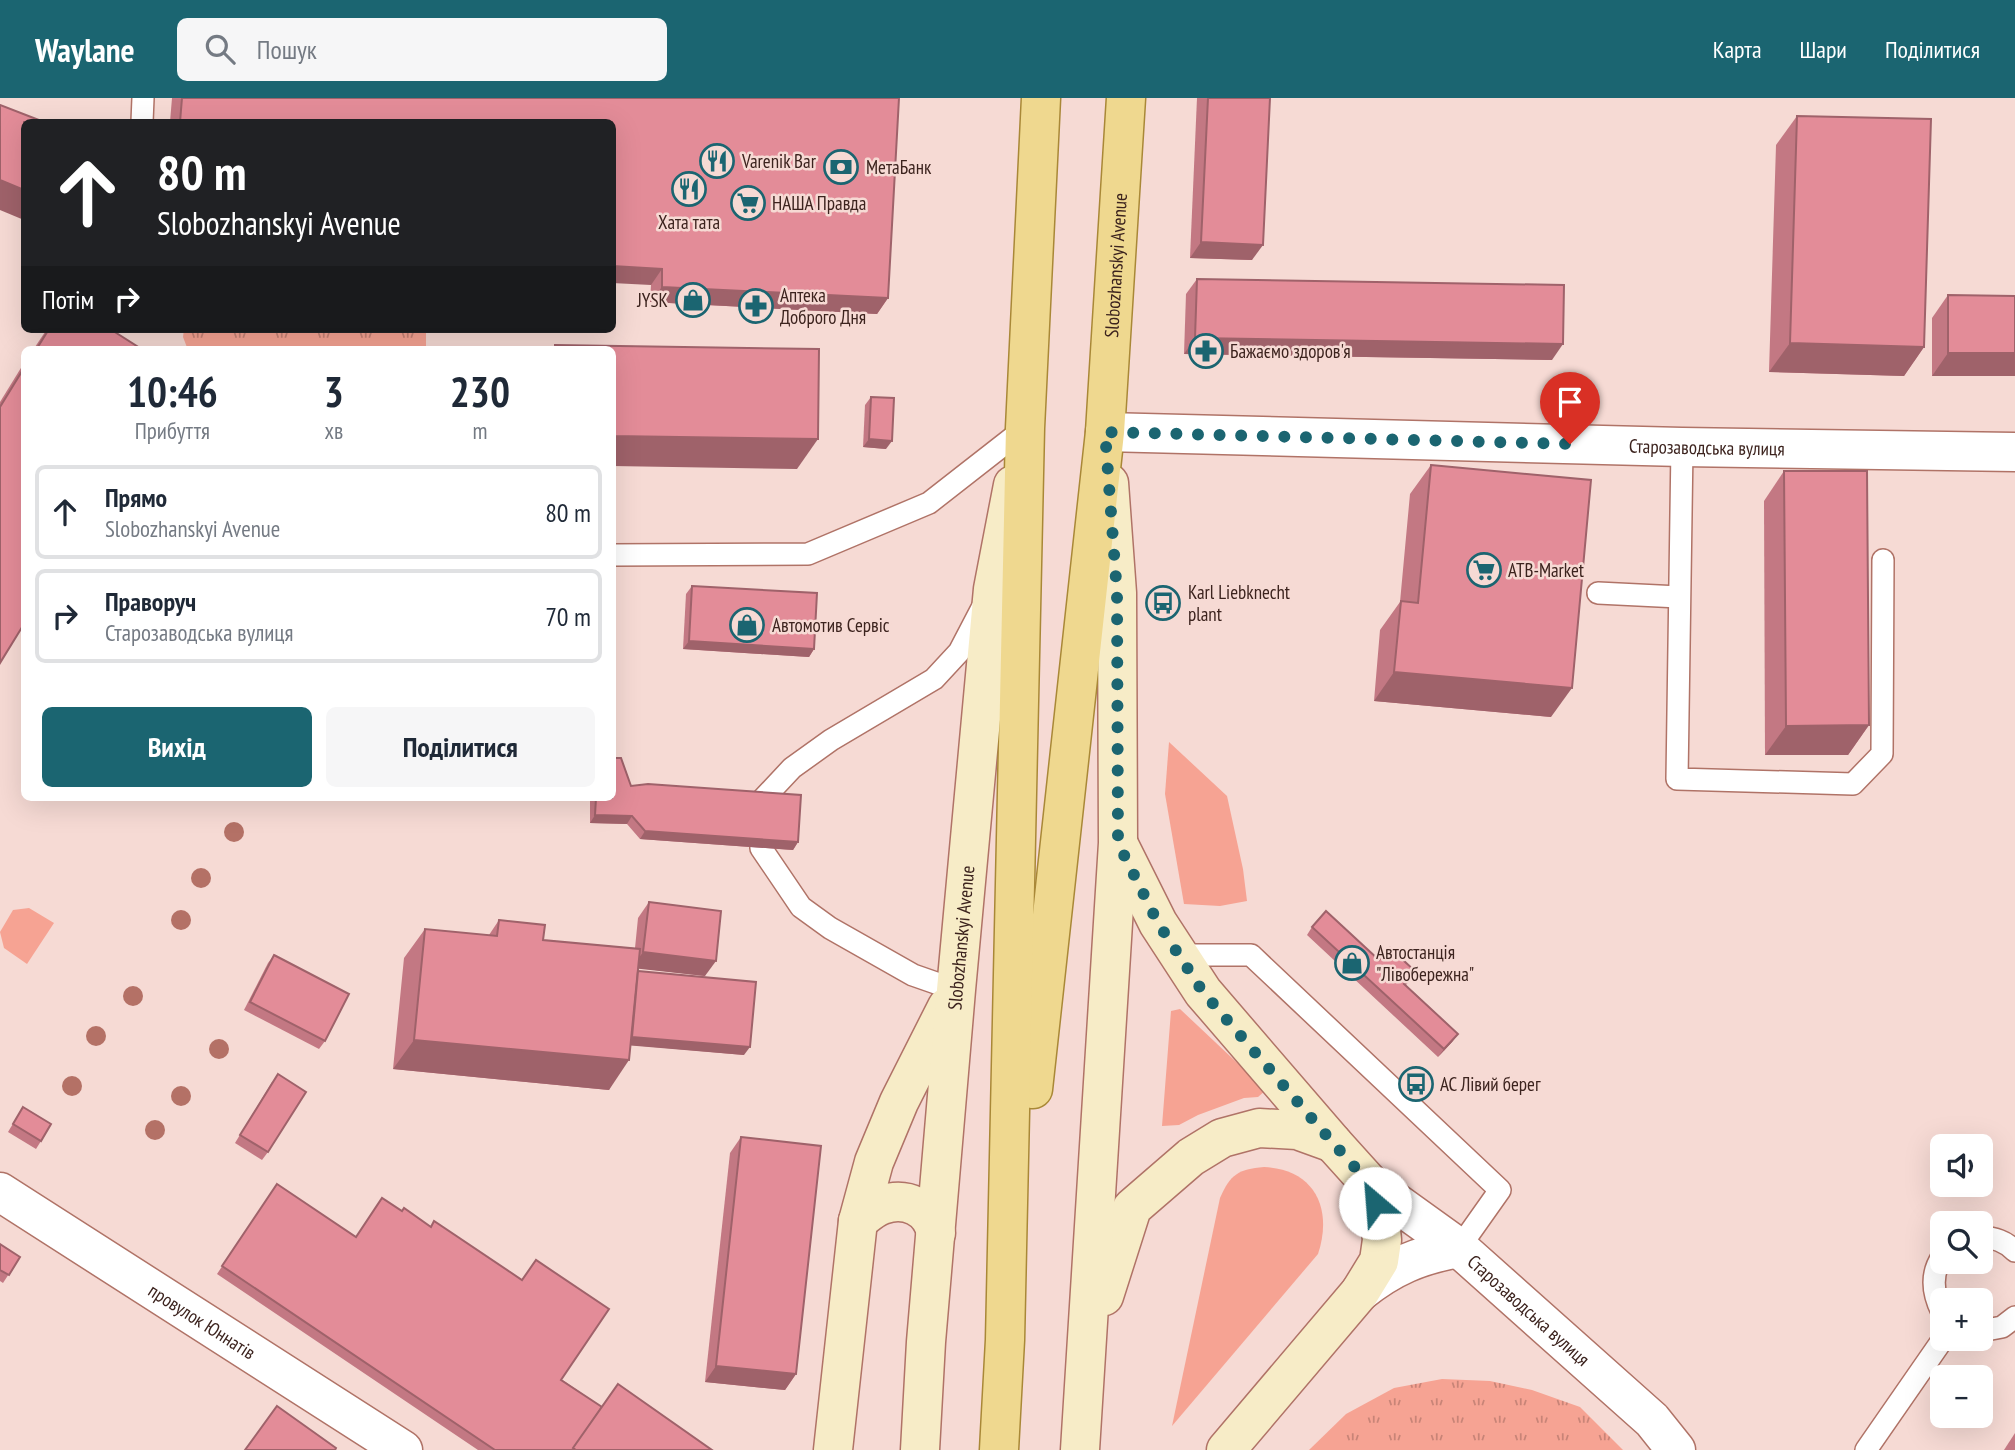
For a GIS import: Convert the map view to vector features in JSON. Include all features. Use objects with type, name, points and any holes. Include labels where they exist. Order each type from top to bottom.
[{"type":"main road","name":"Slobozhanskyi Avenue","points":[[999,1450],[1005,1340],[1025,428],[1041,98]]},
{"type":"main road","name":"Slobozhanskyi Avenue","points":[[1005,1340],[1105,432],[1126,98]]},
{"type":"main road","name":"Slobozhanskyi Avenue","points":[[920,1450],[926,1342],[993,589],[1025,428]]},
{"type":"main road","name":"Slobozhanskyi Avenue","points":[[1080,1450],[1118,843],[1117,593],[1105,432]]},
{"type":"main road","points":[[1118,843],[1158,923],[1203,992],[1370,1184],[1382,1240],[1379,1261],[1360,1292],[1226,1450]]},
{"type":"main road","points":[[833,1450],[858,1221],[874,1162],[899,1102],[956,990]]},
{"type":"main road","points":[[1086,1351],[1132,1208],[1191,1157],[1222,1138],[1259,1128],[1297,1130],[1333,1143]]},
{"type":"main road","points":[[858,1221],[880,1205],[900,1201],[910,1203],[928,1214],[934,1222],[936,1233]]},
{"type":"street","name":"Старозаводська вулиця","points":[[1105,432],[1682,447],[2015,452]]},
{"type":"street","name":"Старозаводська вулиця","points":[[1370,1184],[1459,1248],[1652,1420],[1676,1450]]},
{"type":"street","name":"провулок Юннатів","points":[[0,1192],[403,1450]]},
{"type":"street","points":[[1360,1292],[1381,1275],[1407,1262],[1459,1248]]},
{"type":"lane","points":[[142,119],[143,98]]},
{"type":"lane","points":[[616,555],[808,554],[929,503],[1025,428]]},
{"type":"lane","points":[[1682,447],[1676,779],[1853,784],[1882,754],[1883,560]]},
{"type":"lane","points":[[762,800],[792,768],[831,740],[933,679],[959,652],[993,589]]},
{"type":"lane","points":[[1598,593],[1679,597]]},
{"type":"lane","points":[[761,848],[801,907],[830,928],[913,975],[956,990]]},
{"type":"lane","points":[[1179,955],[1251,954],[1500,1190],[1459,1248]]},
{"type":"lane","points":[[1993,1238],[2013,1243]]},
{"type":"lane","points":[[1993,1329],[2002,1327],[2015,1317]]},
{"type":"lane","points":[[1866,1450],[1935,1351]]},
{"type":"green space","points":[[184,333],[426,333],[426,346],[186,346]]},
{"type":"green space","points":[[1169,742],[1227,796],[1247,901],[1220,906],[1184,904],[1165,794]]},
{"type":"green space","points":[[29,908],[54,923],[27,964],[4,948],[0,932],[13,910]]},
{"type":"green space","points":[[1180,1009],[1266,1090],[1258,1097],[1244,1098],[1179,1125],[1162,1126],[1171,1011]]},
{"type":"green space","points":[[1248,1169],[1282,1169],[1296,1175],[1316,1194],[1323,1222],[1318,1254],[1172,1426],[1220,1198],[1227,1184],[1236,1175]]},
{"type":"green space","points":[[1442,1379],[1490,1381],[1532,1390],[1580,1407],[1623,1450],[1309,1450],[1346,1414],[1394,1388]]},
{"type":"building","name":"НАША Правда","points":[[182,98],[899,98],[888,298],[662,287],[662,269],[616,266],[616,119],[180,119]]},
{"type":"building","points":[[1208,98],[1270,98],[1263,245],[1201,242]]},
{"type":"building","points":[[0,105],[36,119],[21,119],[21,189],[0,180]]},
{"type":"building","points":[[1797,116],[1931,119],[1924,347],[1790,343]]},
{"type":"building","points":[[1197,279],[1564,285],[1563,344],[1195,338]]},
{"type":"building","points":[[1948,295],[2015,296],[2015,353],[1948,353]]},
{"type":"building","points":[[47,333],[116,333],[137,346],[38,346]]},
{"type":"building","points":[[555,345],[819,349],[818,439],[616,436],[616,346]]},
{"type":"building","points":[[21,373],[21,629],[0,663],[0,407]]},
{"type":"building","points":[[871,397],[894,398],[892,441],[869,439]]},
{"type":"building","name":"ATB-Market","points":[[1431,465],[1591,480],[1572,688],[1394,672],[1401,601],[1418,603]]},
{"type":"building","points":[[1784,471],[1867,471],[1869,725],[1786,726]]},
{"type":"building","name":"Автомотив Сервіс","points":[[692,586],[817,593],[814,649],[689,641]]},
{"type":"building","points":[[616,758],[621,758],[631,786],[648,784],[801,795],[798,842],[645,831],[632,816],[595,815],[596,801],[616,801]]},
{"type":"building","points":[[649,902],[721,911],[716,961],[643,952]]},
{"type":"building","points":[[1326,911],[1379,960],[1390,948],[1416,972],[1404,984],[1458,1034],[1444,1049],[1312,927]]},
{"type":"building","points":[[499,920],[545,925],[543,940],[640,949],[629,1060],[414,1040],[425,929],[497,936]]},
{"type":"building","points":[[274,955],[349,994],[325,1041],[250,1002]]},
{"type":"building","points":[[638,971],[756,982],[750,1047],[632,1037]]},
{"type":"building","points":[[278,1074],[306,1092],[268,1152],[240,1135]]},
{"type":"building","points":[[23,1107],[51,1124],[41,1141],[13,1124]]},
{"type":"building","points":[[741,1137],[821,1146],[796,1374],[716,1366]]},
{"type":"building","points":[[277,1184],[356,1237],[382,1198],[402,1211],[404,1208],[431,1227],[434,1221],[522,1280],[536,1260],[609,1309],[561,1380],[602,1407],[573,1450],[495,1450],[222,1266]]},
{"type":"building","points":[[0,1244],[20,1257],[9,1275],[0,1270]]},
{"type":"building","points":[[618,1384],[712,1450],[573,1448]]},
{"type":"building","points":[[277,1406],[336,1448],[335,1450],[245,1450]]},
{"type":"place","name":"Varenik Bar","points":[[717,161]]},
{"type":"place","name":"МетаБанк","points":[[841,167]]},
{"type":"place","name":"Хата тата","points":[[689,189]]},
{"type":"place","name":"НАША Правда","points":[[748,203]]},
{"type":"place","name":"JYSK","points":[[693,300]]},
{"type":"place","name":"Аптека Доброго Дня","points":[[756,306]]},
{"type":"place","name":"Бажаємо здоров'я","points":[[1206,351]]},
{"type":"place","name":"ATB-Market","points":[[1484,570]]},
{"type":"place","name":"Karl Liebknecht plant","points":[[1163,603]]},
{"type":"place","name":"Автомотив Сервіс","points":[[747,625]]},
{"type":"place","name":"Автостанція \"Лівобережна\"","points":[[1352,963]]},
{"type":"place","name":"АС Лівий берег","points":[[1416,1084]]},
{"type":"route","points":[[1375,1203],[1370,1184],[1203,992],[1158,923],[1118,843],[1117,593],[1105,432],[1570,444]]}]
